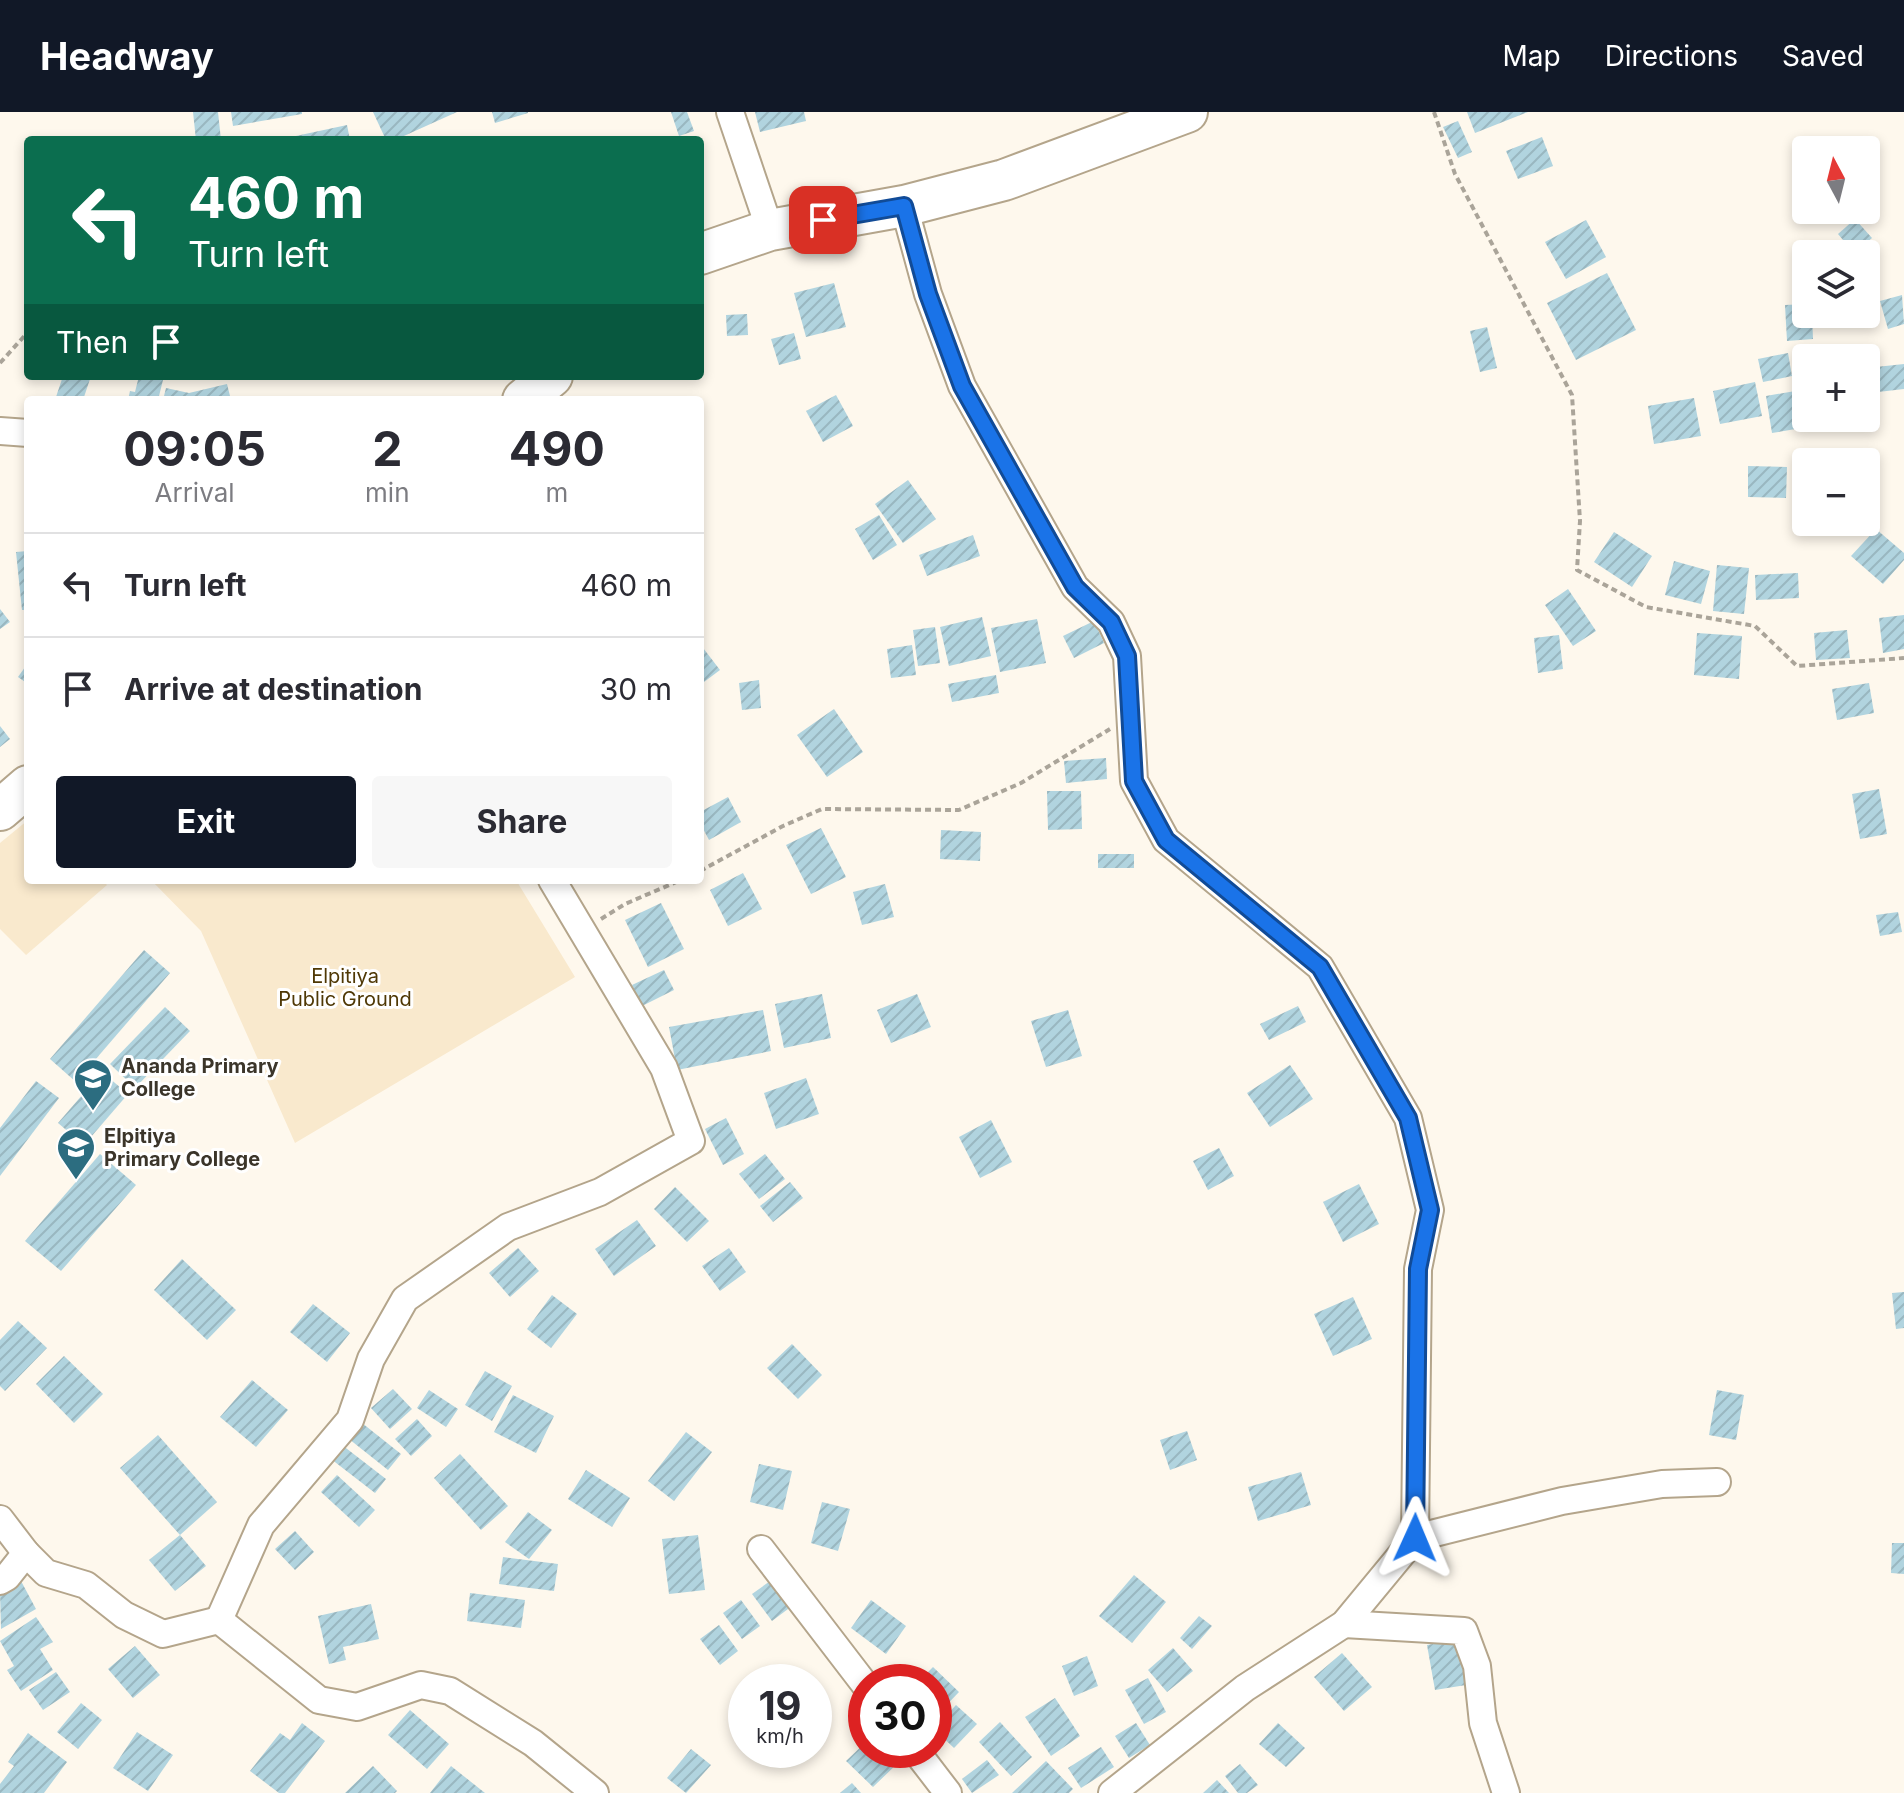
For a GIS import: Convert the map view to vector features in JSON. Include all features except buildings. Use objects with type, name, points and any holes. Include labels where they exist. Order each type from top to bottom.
[{"type":"main road","points":[[704,253],[770,230],[904,206],[1004,180],[1187,112]]},
{"type":"main road","points":[[528,396],[547,380]]},
{"type":"main road","points":[[0,810],[24,789]]},
{"type":"street","points":[[730,112],[770,230]]},
{"type":"street","points":[[904,206],[928,294],[962,386],[1075,587],[1111,622],[1127,656],[1134,781],[1166,840],[1320,967],[1408,1118],[1430,1210],[1418,1269],[1415,1538]]},
{"type":"street","points":[[0,431],[24,433]]},
{"type":"street","points":[[219,1620],[261,1525],[350,1420],[371,1359],[405,1299],[508,1227],[600,1192],[691,1141],[664,1068],[554,884]]},
{"type":"street","points":[[1112,1793],[1245,1688],[1344,1624],[1415,1538],[1562,1501],[1662,1484],[1717,1482]]},
{"type":"street","points":[[0,1519],[46,1573],[86,1585],[124,1615],[163,1634],[219,1620]]},
{"type":"street","points":[[761,1549],[849,1664]]},
{"type":"street","points":[[0,1581],[7,1577],[26,1553]]},
{"type":"street","points":[[219,1620],[319,1700],[357,1707],[421,1685],[450,1691],[533,1743],[595,1793]]},
{"type":"street","points":[[1344,1624],[1464,1631],[1477,1666],[1483,1723],[1506,1793]]},
{"type":"street","points":[[929,1768],[948,1793]]},
{"type":"path","points":[[1434,112],[1455,174],[1572,395],[1580,521],[1577,570],[1646,607],[1755,626],[1797,666],[1904,658]]},
{"type":"path","points":[[0,363],[24,336]]},
{"type":"path","points":[[704,869],[783,826],[822,809],[959,810],[1021,783],[1131,716]]},
{"type":"path","points":[[583,931],[625,904],[672,884]]},
{"type":"green space","points":[[24,823],[24,884],[107,885],[26,955],[0,929],[0,843]]},
{"type":"green space","name":"Elpitiya Public Ground","points":[[155,884],[518,884],[575,977],[295,1143],[201,931]]},
{"type":"place","name":"Ananda Primary College","points":[[93,1112]]},
{"type":"place","name":"Elpitiya Primary College","points":[[76,1181]]},
{"type":"route","points":[[823,220],[904,206],[928,294],[962,386],[1075,587],[1111,622],[1127,656],[1134,781],[1166,840],[1320,967],[1408,1118],[1430,1210],[1418,1269],[1415,1538]]}]
